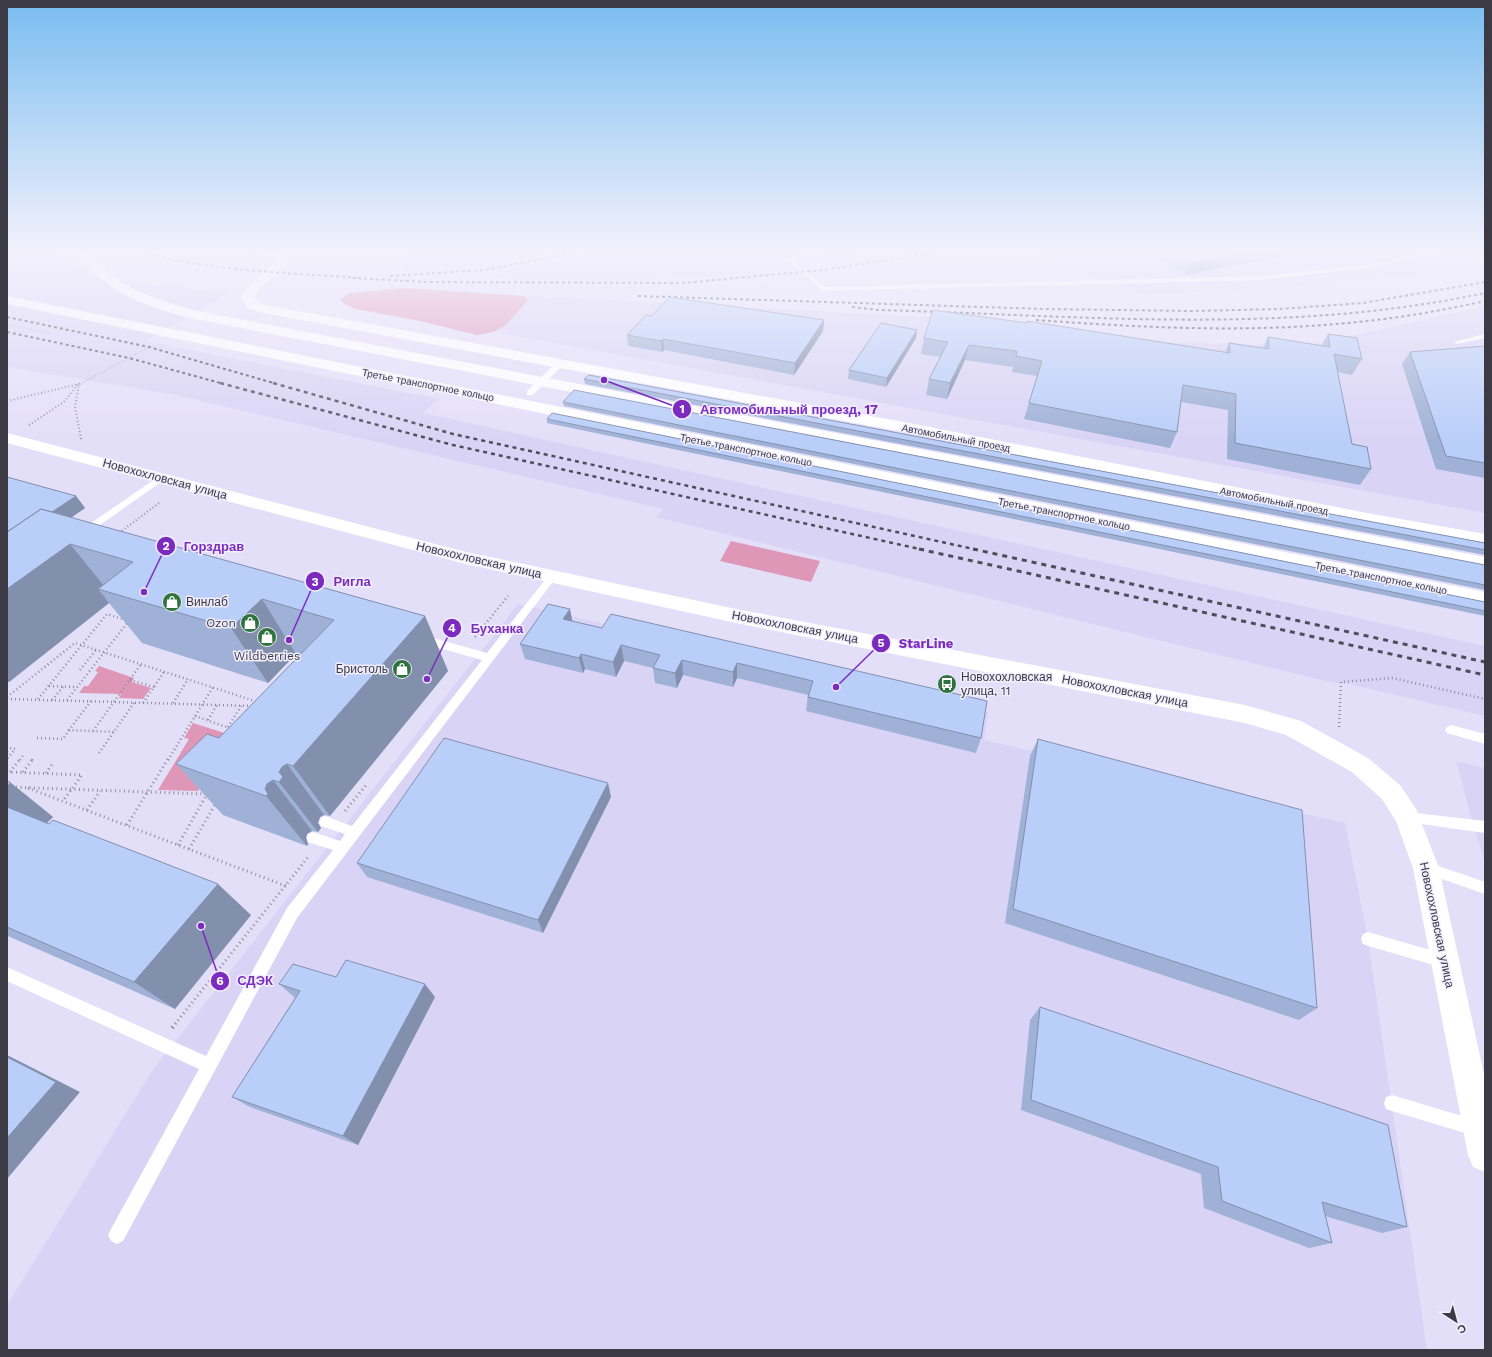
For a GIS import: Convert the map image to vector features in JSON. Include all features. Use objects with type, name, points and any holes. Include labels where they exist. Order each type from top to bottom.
[{"type":"main road","name":"Третье транспортное кольцо","points":[[78,314],[1485,599]]},
{"type":"main road","name":"Третье транспортное кольцо","points":[[193,314],[1485,563]]},
{"type":"main road","name":"Автомобильный проезд","points":[[290,314],[909,428],[1359,518],[1485,540]]},
{"type":"main road","name":"Новохохловская улица","points":[[7,438],[466,558],[765,622],[1245,714],[1293,728],[1338,751],[1360,765],[1391,792],[1407,817],[1426,868],[1482,1142]]},
{"type":"lane","points":[[1457,342],[1485,336]]},
{"type":"lane","points":[[530,393],[560,364]]},
{"type":"lane","points":[[74,540],[161,478]]},
{"type":"lane","points":[[117,1235],[292,913],[552,577]]},
{"type":"lane","points":[[412,637],[489,658]]},
{"type":"lane","points":[[1451,730],[1485,739]]},
{"type":"lane","points":[[1407,817],[1485,827]]},
{"type":"lane","points":[[325,822],[354,832]]},
{"type":"lane","points":[[313,838],[342,848]]},
{"type":"lane","points":[[1426,868],[1485,888]]},
{"type":"lane","points":[[1368,938],[1446,962]]},
{"type":"lane","points":[[7,974],[209,1066]]},
{"type":"lane","points":[[1392,1103],[1482,1142]]},
{"type":"path","points":[[7,324],[49,333]]},
{"type":"path","points":[[7,401],[78,384],[156,343]]},
{"type":"path","points":[[29,425],[64,402],[78,384]]},
{"type":"path","points":[[78,384],[75,406],[81,440]]},
{"type":"path","points":[[118,534],[159,503]]},
{"type":"path","points":[[464,651],[508,596]]},
{"type":"path","points":[[38,700],[107,614],[129,621],[67,700]]},
{"type":"path","points":[[7,698],[75,642],[260,702]]},
{"type":"path","points":[[80,670],[96,650]]},
{"type":"path","points":[[93,731],[141,664]]},
{"type":"path","points":[[143,703],[164,672]]},
{"type":"path","points":[[1338,751],[1341,682],[1392,678],[1485,699]]},
{"type":"path","points":[[172,704],[188,679]]},
{"type":"path","points":[[130,680],[154,687]]},
{"type":"path","points":[[49,686],[78,687]]},
{"type":"path","points":[[52,700],[63,686]]},
{"type":"path","points":[[127,825],[213,687]]},
{"type":"path","points":[[7,698],[256,706],[253,713]]},
{"type":"path","points":[[37,738],[63,739],[91,701]]},
{"type":"path","points":[[99,753],[134,703]]},
{"type":"path","points":[[208,720],[217,705]]},
{"type":"path","points":[[228,727],[241,706]]},
{"type":"path","points":[[195,716],[235,730]]},
{"type":"path","points":[[69,730],[114,732]]},
{"type":"path","points":[[7,751],[11,748],[15,749],[7,759]]},
{"type":"path","points":[[9,772],[24,754]]},
{"type":"path","points":[[22,772],[34,757]]},
{"type":"path","points":[[46,773],[54,763]]},
{"type":"path","points":[[9,772],[82,775],[63,801]]},
{"type":"path","points":[[7,787],[213,794]]},
{"type":"path","points":[[178,845],[211,787]]},
{"type":"path","points":[[28,788],[307,894]]},
{"type":"path","points":[[87,810],[100,790]]},
{"type":"path","points":[[189,849],[211,810],[220,800]]},
{"type":"shaded area","points":[[192,314],[146,341],[439,399],[423,413],[1485,646],[1485,716],[1353,685],[1329,682],[656,517],[663,509],[176,395],[7,367],[7,315]]},
{"type":"shaded area","points":[[385,314],[515,314],[506,325],[493,332],[477,335],[416,320]]},
{"type":"shaded area","points":[[509,314],[878,314],[1005,321],[1165,342],[1307,346],[1448,314],[1485,314],[1485,513],[489,331]]},
{"type":"shaded area","points":[[731,541],[820,561],[811,582],[720,561]]},
{"type":"shaded area","points":[[518,604],[988,712],[984,740],[1345,823],[1368,939],[1427,1350],[7,1350],[7,1305],[152,1071]]},
{"type":"shaded area","points":[[99,666],[134,678],[132,682],[151,688],[143,699],[119,698],[121,694],[79,693],[84,686],[88,686],[98,672],[95,671]]},
{"type":"shaded area","points":[[193,723],[234,736],[221,750],[198,791],[158,790],[189,739],[184,738]]},
{"type":"shaded area","points":[[1456,761],[1485,768],[1485,862],[1473,824]]},
{"type":"building","points":[[653,314],[786,314],[824,320],[795,363],[663,339],[661,341],[627,335],[646,315],[652,316]]},
{"type":"building","points":[[932,314],[964,314],[1027,323],[1027,321],[1230,353],[1229,343],[1269,349],[1268,337],[1330,347],[1328,334],[1357,338],[1362,359],[1334,354],[1352,444],[1367,447],[1371,469],[1235,443],[1236,394],[1183,385],[1177,432],[1029,403],[1042,361],[1016,356],[1017,351],[969,345],[950,383],[929,379],[948,342],[924,338]]},
{"type":"building","points":[[881,323],[917,330],[887,378],[849,370]]},
{"type":"building","points":[[1485,346],[1485,463],[1446,456],[1410,352]]},
{"type":"building","points":[[589,375],[1485,543],[1485,550],[584,379]]},
{"type":"building","points":[[574,390],[1485,565],[1485,585],[563,402]]},
{"type":"building","points":[[552,413],[1485,602],[1485,611],[547,419]]},
{"type":"building","points":[[7,477],[76,496],[52,512],[41,509],[7,532]]},
{"type":"building","points":[[41,509],[425,616],[293,766],[287,764],[282,767],[279,772],[283,777],[279,782],[273,780],[267,784],[265,789],[268,794],[266,796],[176,764],[207,734],[219,738],[334,620],[262,599],[231,628],[98,589],[133,562],[70,544],[7,589],[7,532]]},
{"type":"building","points":[[548,604],[570,609],[563,619],[602,628],[611,614],[987,701],[981,738],[808,697],[813,681],[737,663],[733,672],[682,660],[675,673],[653,668],[660,655],[621,645],[613,662],[581,654],[579,658],[520,644]]},
{"type":"building","points":[[444,738],[608,783],[538,920],[357,863]]},
{"type":"building","points":[[1038,739],[1302,810],[1317,1008],[1013,909]]},
{"type":"building","points":[[7,807],[49,824],[53,820],[218,884],[134,982],[7,927]]},
{"type":"building","points":[[346,960],[425,984],[343,1136],[232,1097],[300,991],[279,984],[293,964],[336,977]]},
{"type":"building","points":[[1040,1007],[1388,1125],[1407,1227],[1322,1202],[1332,1243],[1222,1201],[1218,1167],[1031,1100]]},
{"type":"building","points":[[7,1057],[56,1082],[7,1138]]},
{"type":"railway","points":[[1004,314],[1167,320],[1283,318],[1335,314]]},
{"type":"railway","points":[[1036,320],[1163,327],[1248,328],[1333,324],[1414,314]]},
{"type":"railway","points":[[7,317],[149,347],[277,384]]},
{"type":"railway","points":[[7,332],[129,358],[224,384]]},
{"type":"railway","points":[[220,383],[453,445],[924,550]]},
{"type":"railway","points":[[273,383],[453,434],[978,550]]},
{"type":"railway","points":[[919,549],[1485,675]]},
{"type":"railway","points":[[973,549],[1485,662]]},
{"type":"place","name":"Автомобильный проезд, 17","points":[[604,380]]},
{"type":"place","name":"Горздрав","points":[[144,592]]},
{"type":"place","name":"Винлаб","points":[[172,602]]},
{"type":"place","name":"Ozon","points":[[250,623]]},
{"type":"place","name":"Wildberries","points":[[267,637]]},
{"type":"place","name":"Ригла","points":[[289,640]]},
{"type":"place","name":"Бристоль","points":[[402,669]]},
{"type":"place","name":"Буханка","points":[[427,679]]},
{"type":"place","name":"Новохохловская улица, 11","points":[[947,684]]},
{"type":"place","name":"StarLine","points":[[836,687]]},
{"type":"place","name":"СДЭК","points":[[201,926]]}]
